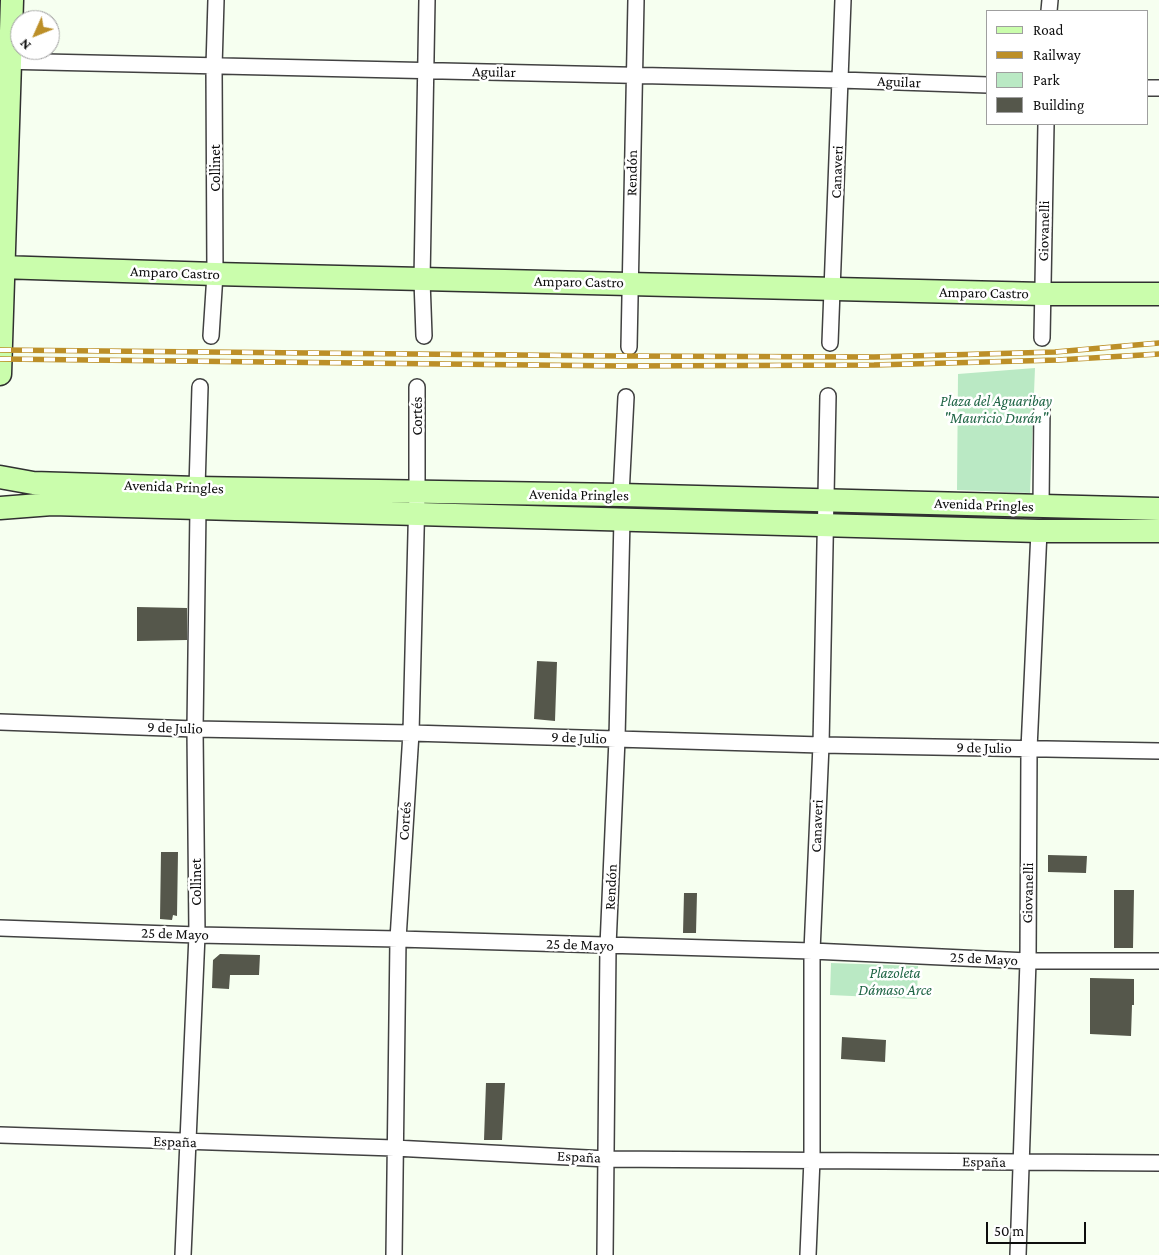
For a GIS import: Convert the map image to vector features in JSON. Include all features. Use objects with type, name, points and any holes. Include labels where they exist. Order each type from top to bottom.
[{"type":"main road","points":[[0,374],[5,61],[12,0]]},
{"type":"main road","name":"Amparo Castro","points":[[2,267],[422,280],[629,283],[1043,294],[1159,294]]},
{"type":"main road","points":[[0,479],[0,496]]},
{"type":"main road","name":"Avenida Pringles","points":[[0,479],[198,498]]},
{"type":"main road","name":"Avenida Pringles","points":[[417,503],[621,495],[1159,509]]},
{"type":"main road","name":"Avenida Pringles","points":[[0,508],[198,498],[417,503],[622,519],[1039,531],[1159,531]]},
{"type":"street","name":"Collinet","points":[[211,336],[215,274],[214,67],[216,0]]},
{"type":"street","points":[[424,336],[422,280],[427,0]]},
{"type":"street","name":"Rendón","points":[[629,347],[636,0]]},
{"type":"street","name":"Canaveri","points":[[830,343],[843,0]]},
{"type":"street","name":"Aguilar","points":[[5,61],[986,85]]},
{"type":"street","name":"Giovanelli","points":[[1042,338],[1046,125]]},
{"type":"street","name":"Collinet","points":[[183,1255],[197,935],[195,729],[200,387]]},
{"type":"street","name":"Cortés","points":[[394,1255],[398,938],[411,733],[417,503],[417,387]]},
{"type":"street","name":"Canaveri","points":[[808,1255],[812,1160],[812,951],[821,745],[828,396]]},
{"type":"street","points":[[621,495],[626,397]]},
{"type":"street","points":[[1041,506],[1042,406]]},
{"type":"street","name":"Rendón","points":[[605,1255],[608,946],[618,739],[622,519]]},
{"type":"street","name":"Giovanelli","points":[[1018,1255],[1028,961],[1030,749],[1039,531]]},
{"type":"street","name":"9 de Julio","points":[[0,722],[195,729],[411,733],[821,745],[1159,751]]},
{"type":"street","name":"25 de Mayo","points":[[0,928],[812,951],[1028,961],[1159,961]]},
{"type":"street","name":"España","points":[[0,1135],[394,1148],[607,1159],[1159,1163]]},
{"type":"green space","name":"Plaza del Aguaribay \"Mauricio Durán\"","points":[[1035,368],[1030,493],[957,490],[958,374]]},
{"type":"green space","points":[[424,500],[599,505],[599,509],[424,504]]},
{"type":"green space","points":[[629,503],[803,508],[803,513],[629,508]]},
{"type":"green space","points":[[836,508],[1010,513],[1010,518],[836,513]]},
{"type":"green space","name":"Plazoleta Dámaso Arce","points":[[831,963],[918,966],[917,999],[830,995]]},
{"type":"building","points":[[137,607],[187,608],[187,640],[137,641]]},
{"type":"building","points":[[537,661],[557,662],[555,721],[534,719]]},
{"type":"building","points":[[161,852],[178,852],[177,916],[173,915],[172,920],[160,919]]},
{"type":"building","points":[[1048,855],[1087,856],[1086,873],[1048,872]]},
{"type":"building","points":[[1114,890],[1134,890],[1133,948],[1114,948]]},
{"type":"building","points":[[684,893],[697,893],[696,933],[683,933]]},
{"type":"building","points":[[220,954],[260,955],[259,975],[230,975],[229,989],[212,988],[213,960]]},
{"type":"building","points":[[1090,978],[1134,979],[1131,1036],[1090,1034]]},
{"type":"building","points":[[842,1037],[886,1040],[885,1062],[841,1059]]},
{"type":"building","points":[[486,1083],[505,1083],[502,1140],[484,1140]]},
{"type":"railway","points":[[0,350],[874,357],[1055,352],[1159,343]]},
{"type":"railway","points":[[0,359],[622,366],[874,365],[1058,360],[1159,354]]}]
